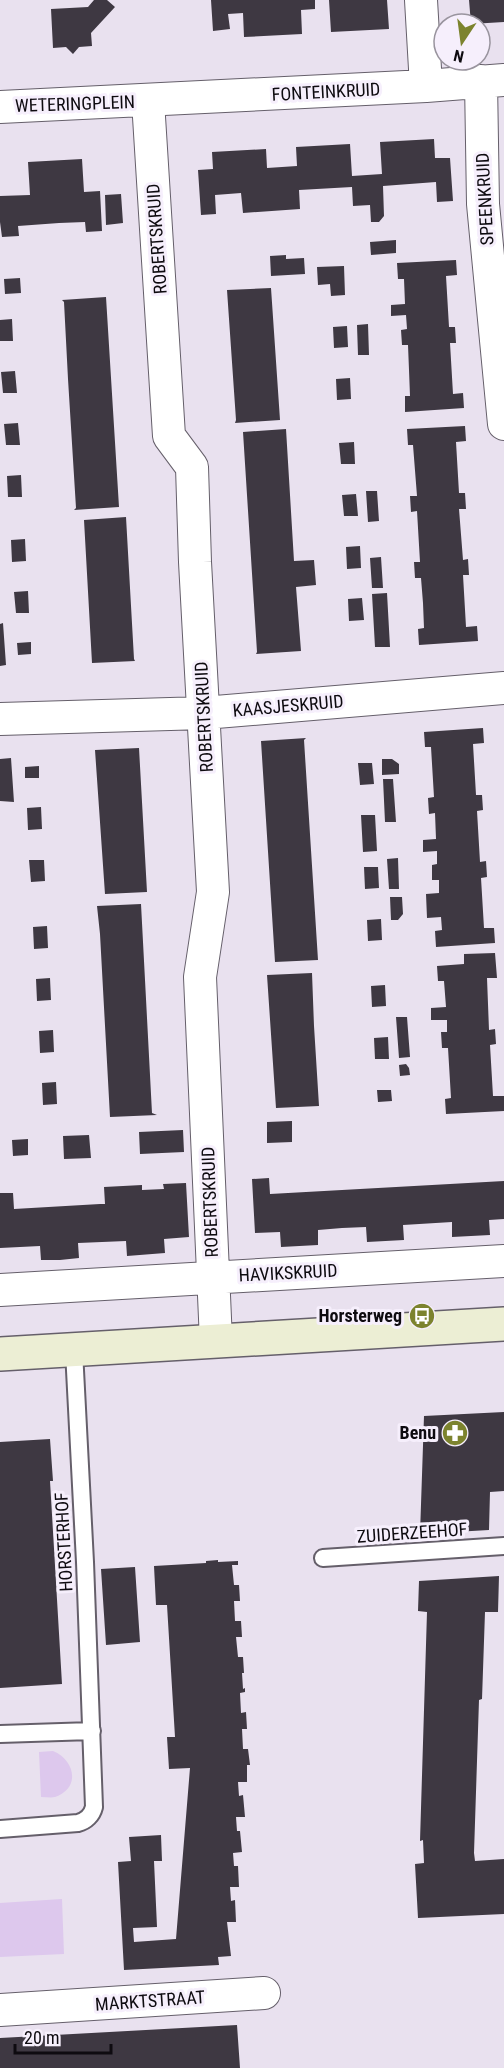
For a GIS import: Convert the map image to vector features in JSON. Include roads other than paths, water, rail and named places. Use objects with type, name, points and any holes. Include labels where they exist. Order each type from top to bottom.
[{"type":"street","points":[[421,0],[426,86]]},
{"type":"street","name":"FONTEINKRUID","points":[[148,100],[493,81]]},
{"type":"street","name":"SPEENKRUID","points":[[493,81],[483,204],[504,424]]},
{"type":"street","name":"WETERINGPLEIN","points":[[0,101],[148,100]]},
{"type":"street","name":"ROBERTSKRUID","points":[[148,100],[169,436],[192,467],[213,892],[200,977],[216,1341]]},
{"type":"street","name":"KAASJESKRUID","points":[[0,719],[204,713],[504,688]]},
{"type":"street","name":"HAVIKSKRUID","points":[[0,1290],[504,1261]]},
{"type":"street","points":[[0,1354],[504,1324]]},
{"type":"street","name":"MARKTSTRAAT","points":[[0,2010],[264,1993]]},
{"type":"lane","name":"HORSTERHOF","points":[[0,1829],[78,1823],[92,1814],[92,1731],[74,1351]]},
{"type":"lane","name":"ZUIDERZEEHOF","points":[[323,1558],[504,1546]]},
{"type":"lane","points":[[0,1734],[92,1731]]},
{"type":"place","name":"Horsterweg","points":[[422,1316]]},
{"type":"place","name":"Benu","points":[[455,1433]]}]
